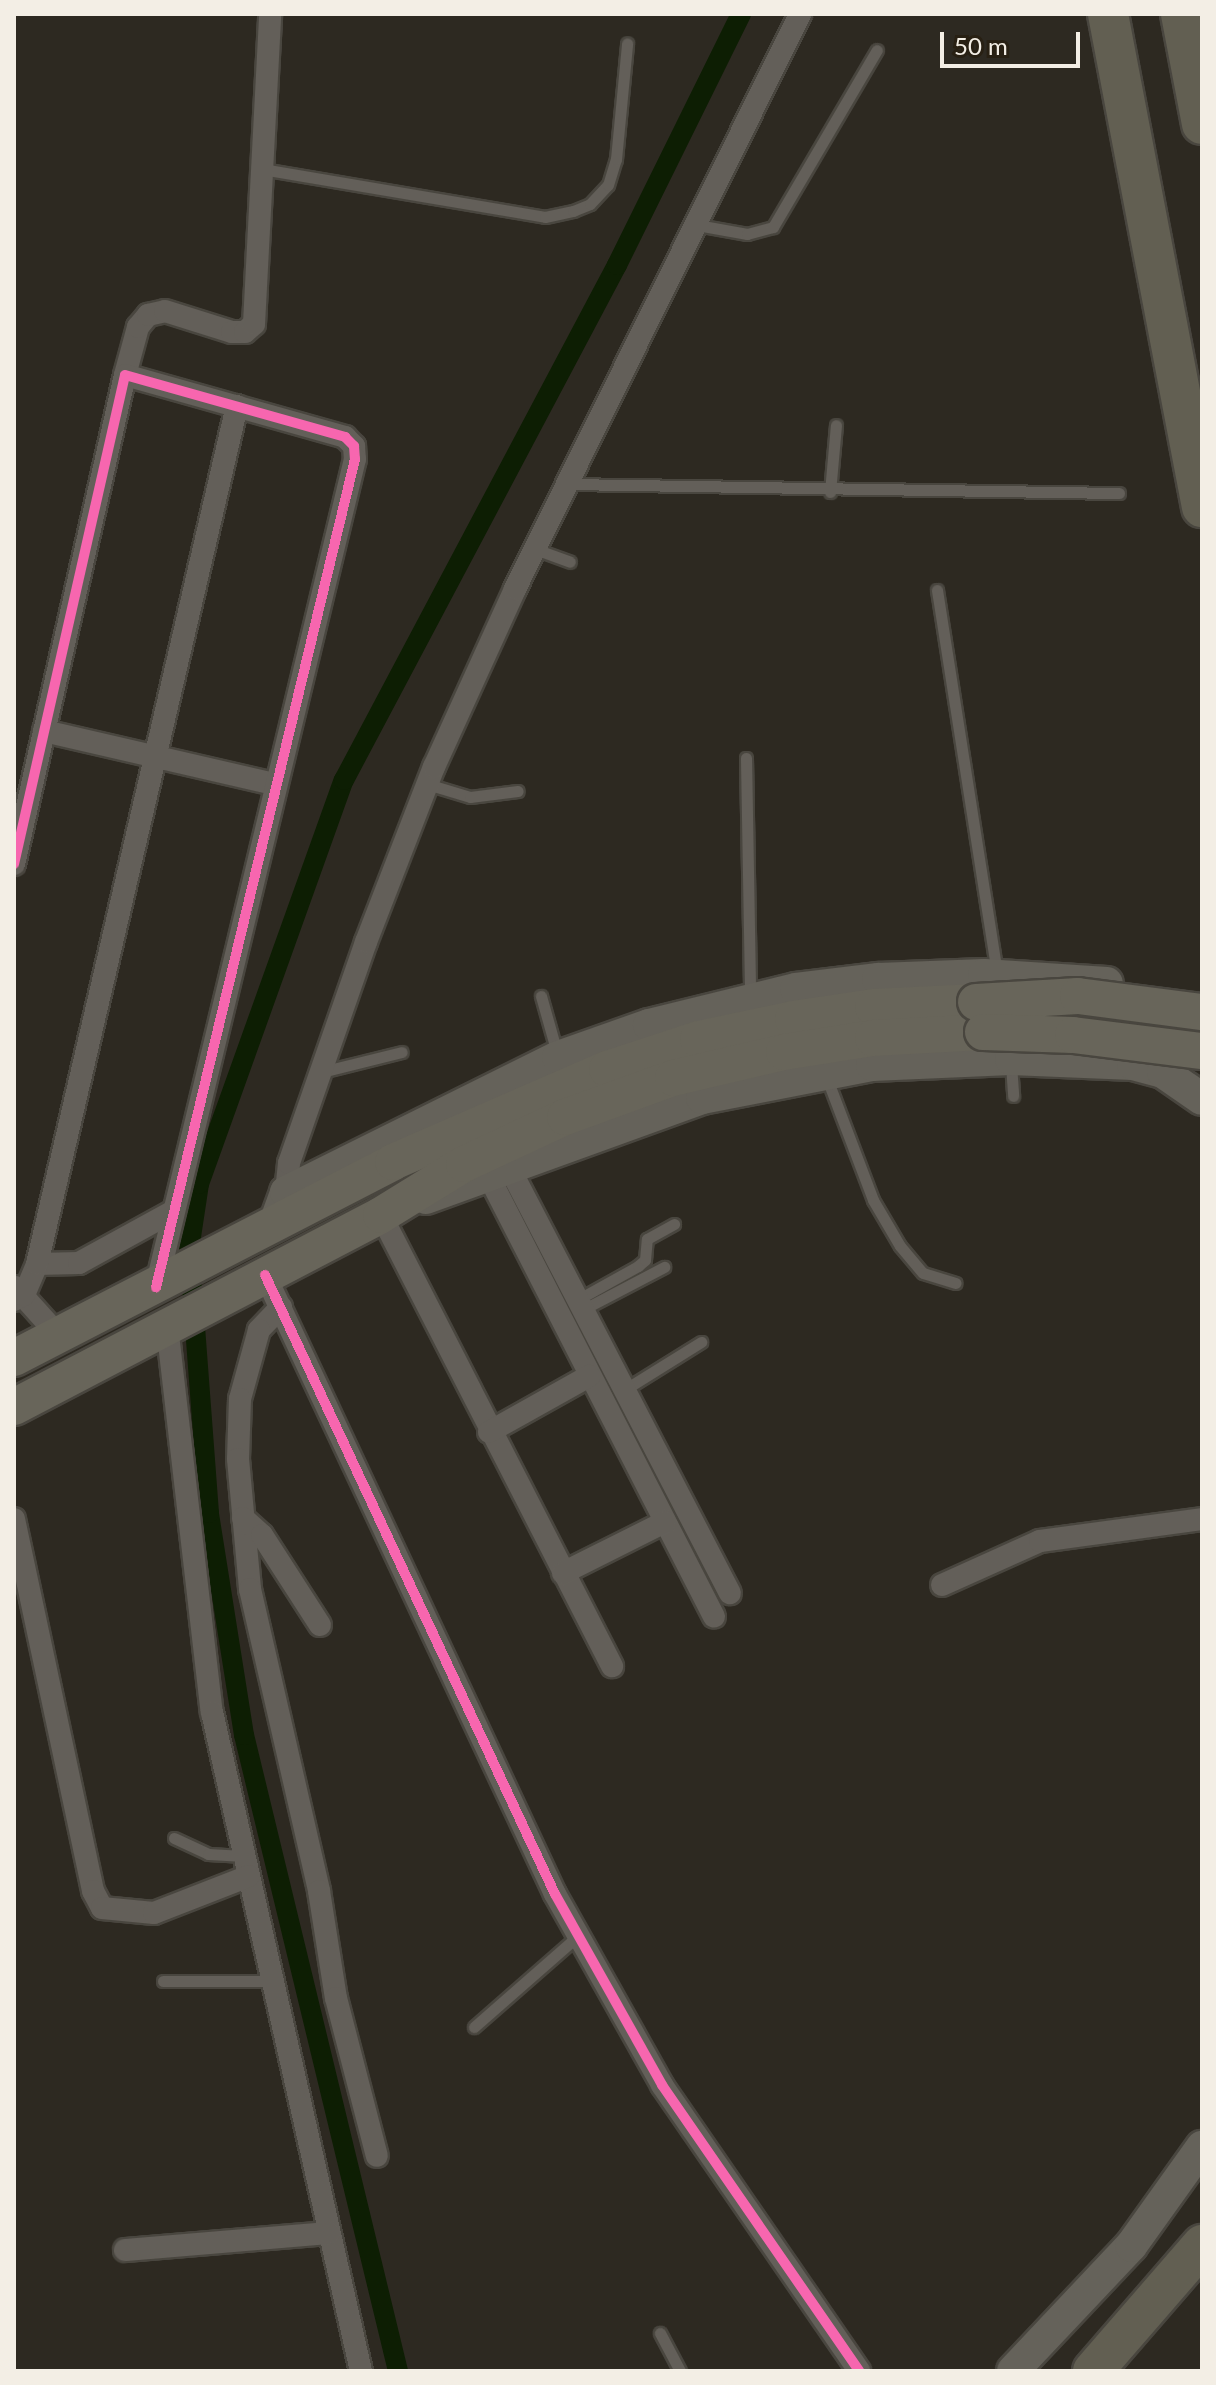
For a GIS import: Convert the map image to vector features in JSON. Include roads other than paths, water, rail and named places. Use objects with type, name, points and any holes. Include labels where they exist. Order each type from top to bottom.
[{"type":"highway","points":[[1108,14],[1202,507]]},
{"type":"highway","points":[[1181,14],[1202,124]]},
{"type":"highway","points":[[1093,2371],[1202,2245]]},
{"type":"main road","points":[[14,1358],[223,1252],[280,1208],[558,1057],[649,1025],[750,1000],[878,979],[985,1003],[1073,1035],[1202,1052]]},
{"type":"main road","points":[[1125,985],[1144,1006],[1153,1026],[1150,1046],[1133,1064]]},
{"type":"main road","points":[[14,1407],[381,1215],[496,1148],[673,1078],[849,1042],[985,1003],[1125,985],[1167,1010],[1202,1052]]},
{"type":"main road","points":[[280,1208],[509,1109],[653,1053],[831,1012],[1078,996],[1202,1012]]},
{"type":"main road","points":[[381,1215],[499,1171],[825,1072],[1011,1059],[1133,1064],[1163,1072],[1202,1099]]},
{"type":"main road","points":[[1013,2371],[1131,2246],[1202,2147]]},
{"type":"street","points":[[14,864],[138,327],[148,315],[165,311],[232,332],[245,332],[254,324],[270,14]]},
{"type":"street","points":[[280,1208],[289,1163],[427,784],[535,549],[800,14]]},
{"type":"street","points":[[125,375],[345,437],[354,446],[170,1213],[166,1282]]},
{"type":"street","points":[[60,1337],[17,1294],[37,1264],[237,406]]},
{"type":"street","points":[[44,731],[273,784]]},
{"type":"street","points":[[499,1171],[580,1305],[730,1593]]},
{"type":"street","points":[[499,1171],[589,1376],[714,1616]]},
{"type":"street","points":[[37,1264],[79,1263],[170,1213]]},
{"type":"street","points":[[381,1215],[489,1432],[612,1666]]},
{"type":"street","points":[[265,1275],[471,1723],[578,1936],[662,2085],[859,2371]]},
{"type":"street","points":[[281,1307],[259,1330],[240,1399],[243,1518],[257,1630],[319,1891],[341,2024],[377,2156]]},
{"type":"street","points":[[174,1323],[212,1712],[361,2371]]},
{"type":"street","points":[[489,1432],[589,1376]]},
{"type":"street","points":[[243,1518],[262,1535],[320,1625]]},
{"type":"street","points":[[14,1519],[93,1891],[102,1908],[154,1913],[246,1866]]},
{"type":"street","points":[[942,1585],[1040,1541],[1202,1519]]},
{"type":"street","points":[[563,1573],[665,1522]]},
{"type":"street","points":[[125,2250],[329,2233]]},
{"type":"lane","points":[[262,169],[520,214],[545,217],[573,211],[590,204],[608,185],[616,159],[627,44]]},
{"type":"lane","points":[[697,225],[747,234],[773,227],[877,50]]},
{"type":"lane","points":[[830,492],[836,425]]},
{"type":"lane","points":[[568,484],[830,492],[1119,493]]},
{"type":"lane","points":[[535,549],[570,562]]},
{"type":"lane","points":[[937,590],[985,1003]]},
{"type":"lane","points":[[746,758],[750,1000]]},
{"type":"lane","points":[[427,784],[470,797],[518,791]]},
{"type":"lane","points":[[541,996],[558,1057]]},
{"type":"lane","points":[[321,1072],[402,1052]]},
{"type":"lane","points":[[1011,1059],[1013,1096]]},
{"type":"lane","points":[[825,1072],[873,1200],[900,1246],[923,1273],[956,1283]]},
{"type":"lane","points":[[580,1305],[645,1260],[647,1239],[674,1224]]},
{"type":"lane","points":[[580,1305],[664,1267]]},
{"type":"lane","points":[[624,1390],[701,1342]]},
{"type":"lane","points":[[174,1838],[208,1854],[246,1866]]},
{"type":"lane","points":[[474,2027],[578,1936]]},
{"type":"lane","points":[[163,1981],[272,1981]]},
{"type":"lane","points":[[660,2333],[680,2371]]},
{"type":"waterway","points":[[398,2371],[244,1735],[209,1513],[189,1250],[199,1184],[344,780],[617,265],[741,14]]}]
